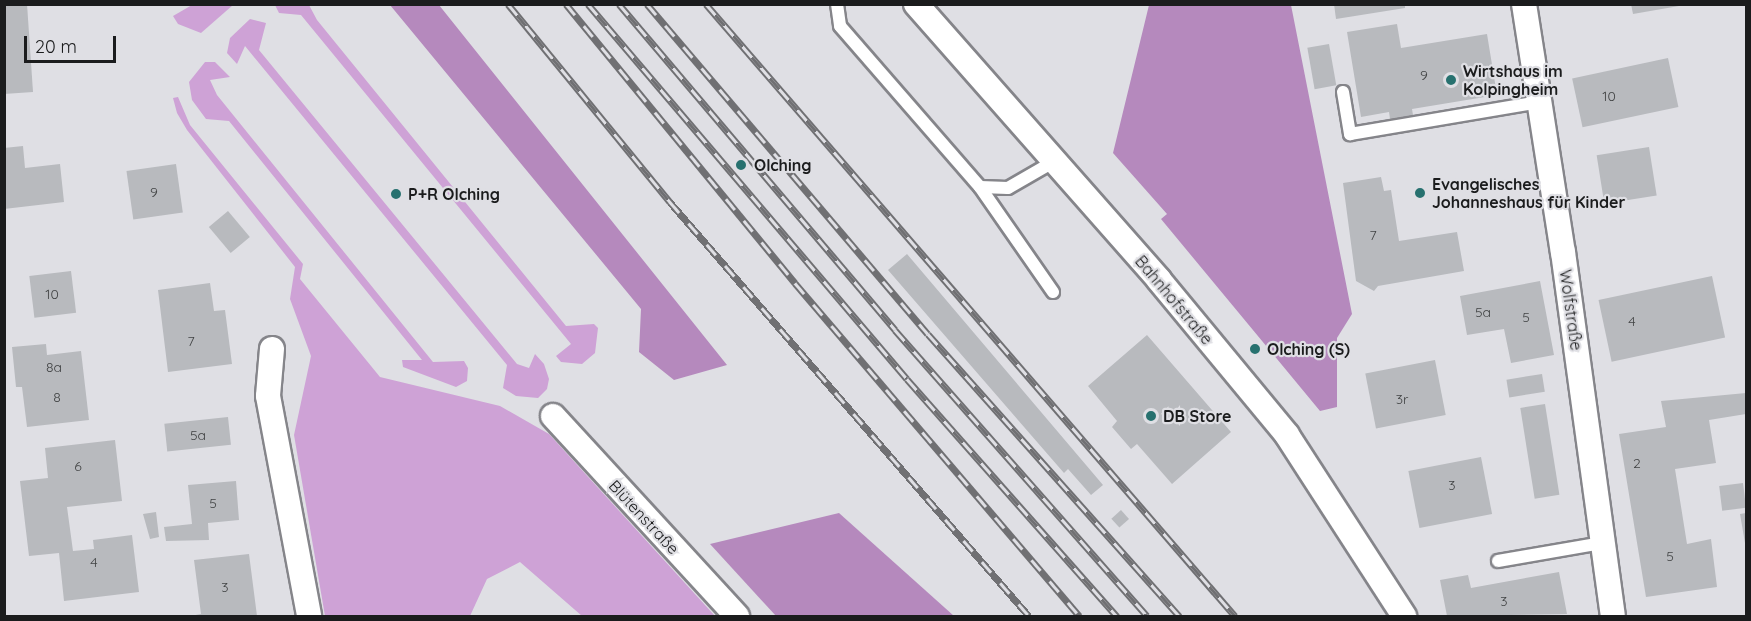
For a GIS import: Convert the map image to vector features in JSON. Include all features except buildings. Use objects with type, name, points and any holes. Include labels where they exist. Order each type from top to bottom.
[{"type":"street","name":"Bahnhofstraße","points":[[916,4],[1159,280],[1287,435],[1404,616]]},
{"type":"street","name":"Wolfstraße","points":[[1524,4],[1613,616]]},
{"type":"street","points":[[272,349],[268,396],[309,616]]},
{"type":"street","name":"Blütenstraße","points":[[553,416],[737,616]]},
{"type":"lane","points":[[837,4],[840,26],[980,187],[1053,292]]},
{"type":"lane","points":[[1343,92],[1350,134],[1539,102]]},
{"type":"lane","points":[[980,187],[1008,188],[1053,162]]},
{"type":"lane","points":[[1498,561],[1602,543]]},
{"type":"shaded area","points":[[192,5],[233,5],[201,33],[178,24],[173,16]]},
{"type":"shaded area","points":[[275,5],[309,5],[317,20],[566,326],[594,324],[598,328],[595,353],[582,364],[561,362],[556,356],[571,344],[301,15],[279,13]]},
{"type":"shaded area","points":[[390,5],[439,5],[727,365],[674,380],[639,352],[641,309]]},
{"type":"shaded area","points":[[1149,5],[1291,5],[1352,314],[1337,338],[1337,407],[1320,411],[1161,219],[1167,214],[1113,153]]},
{"type":"shaded area","points":[[250,19],[266,23],[259,50],[517,364],[529,368],[535,354],[544,364],[549,379],[547,389],[538,398],[516,396],[503,388],[507,365],[245,46],[237,64],[227,53],[230,38]]},
{"type":"shaded area","points":[[205,62],[215,62],[230,77],[210,80],[217,95],[433,362],[464,361],[468,368],[467,381],[456,387],[403,367],[402,360],[422,360],[229,121],[206,119],[192,100],[189,82]]},
{"type":"shaded area","points":[[178,97],[190,125],[303,264],[300,279],[380,377],[500,406],[549,434],[715,616],[582,616],[520,562],[487,579],[470,616],[325,616],[294,435],[311,356],[290,299],[295,267],[187,130],[177,113],[173,98]]},
{"type":"shaded area","points":[[839,513],[954,616],[776,616],[710,544]]},
{"type":"railway","points":[[508,4],[670,202],[1029,616]]},
{"type":"railway","points":[[566,4],[795,283],[1079,616]]},
{"type":"railway","points":[[588,4],[907,379],[1117,616]]},
{"type":"railway","points":[[619,4],[895,330],[1147,616]]},
{"type":"railway","points":[[647,4],[928,334],[1179,616]]},
{"type":"railway","points":[[706,4],[1235,616]]},
{"type":"place","name":"Wirtshaus im Kolpingheim","points":[[1451,80]]},
{"type":"place","name":"Olching","points":[[741,165]]},
{"type":"place","name":"Evangelisches Johanneshaus für Kinder","points":[[1420,193]]},
{"type":"place","name":"P+R Olching","points":[[396,194]]},
{"type":"place","name":"Olching (S)","points":[[1255,349]]},
{"type":"place","name":"DB Store","points":[[1151,416]]}]
